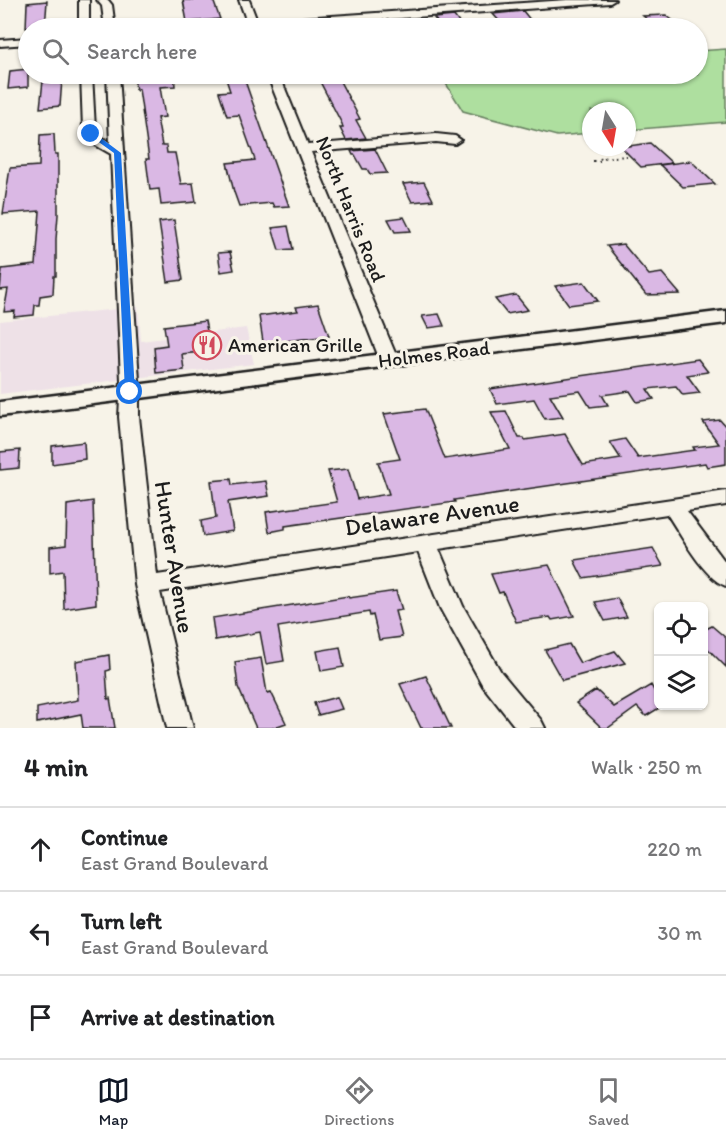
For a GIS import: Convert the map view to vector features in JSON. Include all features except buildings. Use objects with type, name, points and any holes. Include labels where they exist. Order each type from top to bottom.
[{"type":"main road","name":"Holmes Road","points":[[0,409],[726,317]]},
{"type":"street","points":[[84,0],[84,18]]},
{"type":"street","points":[[102,0],[107,5],[109,18]]},
{"type":"street","points":[[244,0],[251,18]]},
{"type":"street","points":[[332,18],[409,9],[610,0]]},
{"type":"street","points":[[0,43],[18,41]]},
{"type":"street","points":[[87,84],[89,129],[95,139],[118,153]]},
{"type":"street","name":"Hunter Avenue","points":[[114,84],[130,392],[129,417],[147,585],[180,728]]},
{"type":"street","name":"North Harris Road","points":[[277,84],[389,360]]},
{"type":"street","points":[[304,149],[436,138],[455,140]]},
{"type":"street","name":"Delaware Avenue","points":[[147,585],[726,498]]},
{"type":"street","points":[[673,507],[716,567],[726,577]]},
{"type":"street","points":[[425,543],[452,608],[492,679],[532,728]]},
{"type":"path","points":[[593,161],[627,156]]},
{"type":"shaded area","points":[[138,307],[141,341],[246,328],[254,364],[0,394],[0,321]]},
{"type":"green space","points":[[726,49],[726,122],[636,129],[636,102],[582,102],[582,134],[557,136],[463,111],[446,84],[708,84],[708,50]]},
{"type":"place","name":"American Grille","points":[[207,345]]},
{"type":"route","points":[[91,134],[118,153],[130,392]]}]
